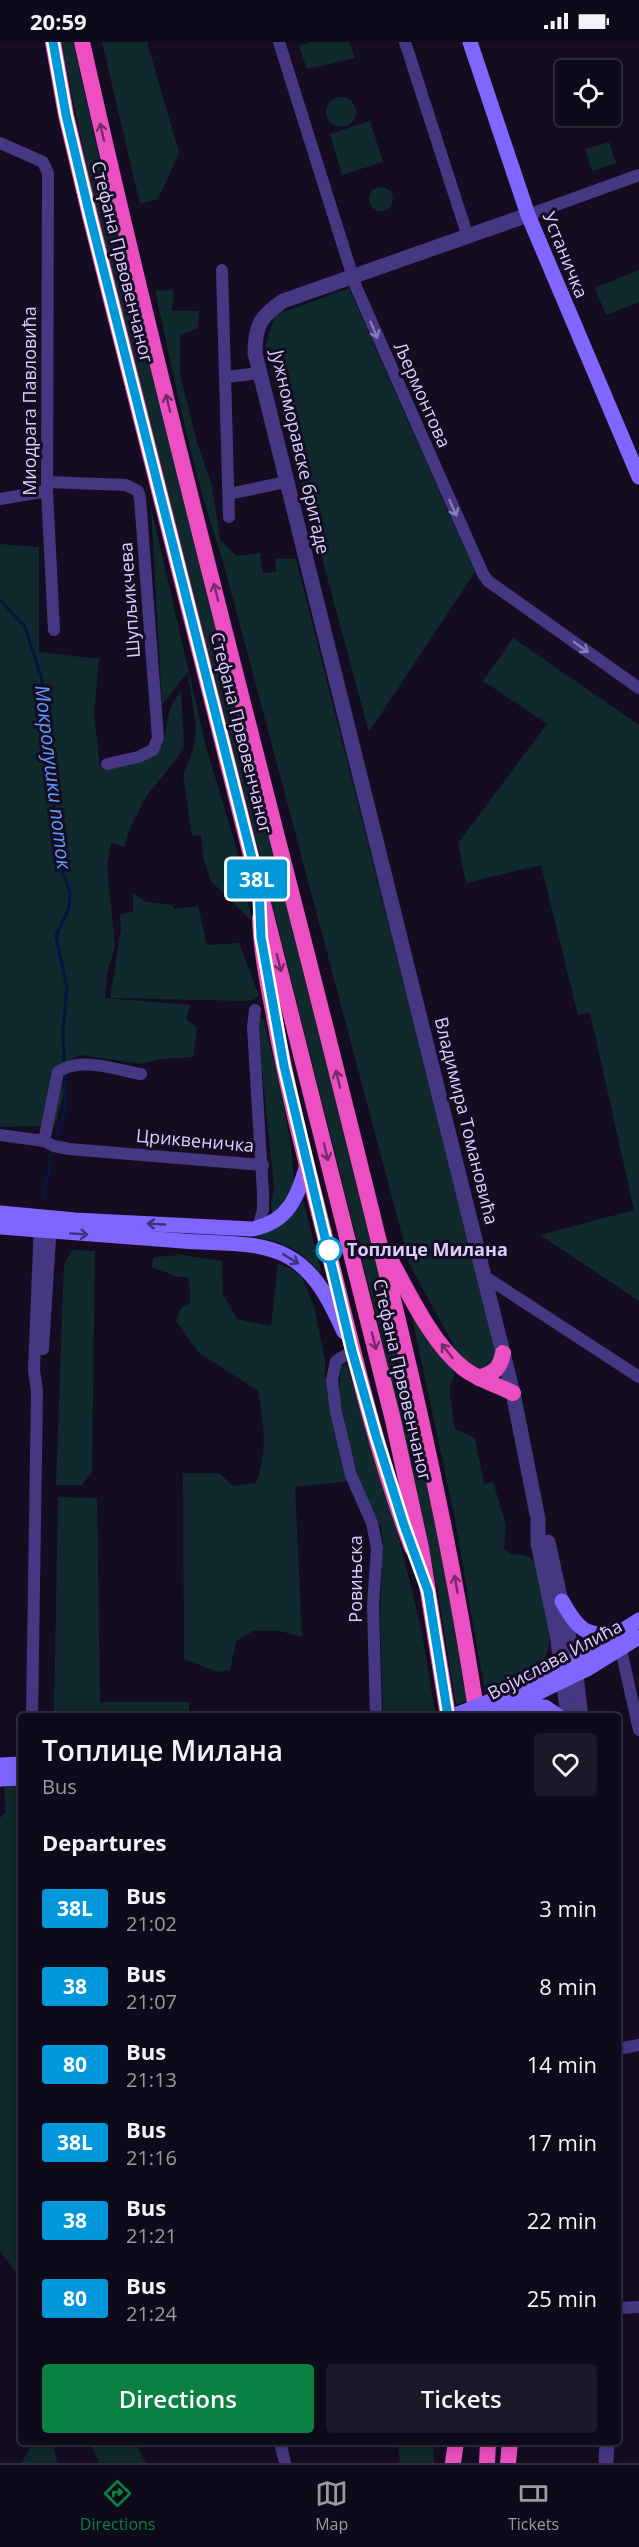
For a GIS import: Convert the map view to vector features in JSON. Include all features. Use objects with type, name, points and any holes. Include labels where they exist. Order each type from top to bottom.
[{"type":"highway","name":"Стефана Првовенчаног","points":[[52,42],[66,115],[90,216],[390,1409],[428,1591],[448,1713]]},
{"type":"highway","name":"Стефана Првовенчаног","points":[[82,42],[190,493],[378,1238],[434,1472],[454,1574],[477,1713]]},
{"type":"highway","points":[[259,886],[261,937],[266,972],[284,1066],[307,1165],[352,1351],[391,1487],[428,1591]]},
{"type":"highway","points":[[378,1238],[438,1339],[465,1370],[513,1394]]},
{"type":"highway","points":[[480,1378],[498,1369],[503,1353]]},
{"type":"highway","points":[[453,2463],[456,2445]]},
{"type":"highway","points":[[487,2463],[488,2445]]},
{"type":"highway","points":[[508,2463],[510,2445]]},
{"type":"main road","name":"Устаничка","points":[[470,42],[528,216],[639,477]]},
{"type":"main road","points":[[207,1235],[258,1228],[280,1218],[290,1208],[299,1191],[307,1165]]},
{"type":"main road","points":[[0,1213],[46,1224]]},
{"type":"main road","points":[[0,1227],[46,1224],[207,1235],[268,1249],[297,1262],[305,1269],[328,1299],[352,1351]]},
{"type":"main road","points":[[562,1601],[572,1619],[584,1631],[597,1635],[624,1631]]},
{"type":"main road","name":"Војислава Илића","points":[[569,1671],[639,1620]]},
{"type":"main road","name":"Војислава Илића","points":[[469,1713],[501,1707],[569,1671],[621,1650],[639,1637]]},
{"type":"main road","points":[[501,1707],[545,1707],[554,1713]]},
{"type":"main road","points":[[0,1765],[18,1764]]},
{"type":"main road","points":[[0,1779],[18,1778]]},
{"type":"street","name":"Љермонтова","points":[[279,42],[352,276],[390,367],[485,578],[639,688]]},
{"type":"street","points":[[405,42],[468,237]]},
{"type":"street","name":"Миодрага Павловића","points":[[0,143],[43,162],[48,173],[47,487],[54,630]]},
{"type":"street","points":[[528,216],[639,175]]},
{"type":"street","name":"Јужноморавске бригаде","points":[[376,839],[259,374],[255,353],[258,324],[270,310],[283,301],[528,216]]},
{"type":"street","points":[[222,270],[227,377],[229,517]]},
{"type":"street","points":[[227,377],[259,374]]},
{"type":"street","points":[[229,494],[286,482]]},
{"type":"street","name":"Шупљикчева","points":[[47,487],[126,485],[138,491],[140,498],[158,738],[153,750],[107,764]]},
{"type":"street","points":[[0,499],[47,487]]},
{"type":"street","name":"Владимира Томановића","points":[[376,839],[513,1394],[538,1519],[538,1543],[557,1635],[579,1713]]},
{"type":"street","name":"Цриквеничка","points":[[0,1135],[44,1141],[69,1149],[263,1165],[253,1027],[255,1010]]},
{"type":"street","points":[[44,1141],[58,1072],[62,1069],[83,1065],[141,1074]]},
{"type":"street","points":[[258,1228],[263,1210],[263,1165]]},
{"type":"street","points":[[32,1713],[37,1392],[34,1370],[46,1224]]},
{"type":"street","points":[[483,1276],[639,1377]]},
{"type":"street","name":"Ровињска","points":[[352,1351],[336,1361],[332,1380],[333,1395],[351,1475],[376,1533],[377,1566],[373,1606],[376,1713]]},
{"type":"street","name":"Владимира Томановића","points":[[538,1519],[546,1533],[562,1601],[569,1671],[568,1713]]},
{"type":"street","points":[[621,1650],[639,1730]]},
{"type":"street","points":[[621,2048],[639,2045]]},
{"type":"street","points":[[621,2308],[639,2307]]},
{"type":"street","points":[[280,2445],[285,2463]]},
{"type":"street","points":[[606,2463],[607,2445]]},
{"type":"green space","points":[[61,42],[73,42],[108,196],[363,1202],[423,1451],[468,1700],[456,1705],[438,1594],[379,1327],[93,197]]},
{"type":"green space","points":[[102,42],[147,42],[179,153],[158,199],[140,204]]},
{"type":"green space","points":[[311,42],[349,42],[355,58],[307,69],[299,46]]},
{"type":"green space","points":[[341,97],[347,98],[355,106],[355,118],[347,126],[341,127],[335,126],[327,118],[326,112],[327,106],[335,98]]},
{"type":"green space","points":[[370,121],[383,162],[342,175],[330,134]]},
{"type":"green space","points":[[609,142],[616,163],[592,171],[585,149]]},
{"type":"green space","points":[[381,187],[386,188],[392,194],[392,204],[386,210],[381,211],[376,210],[370,204],[369,199],[370,194],[376,188]]},
{"type":"green space","points":[[639,270],[639,302],[606,315],[595,288]]},
{"type":"green space","points":[[349,288],[475,572],[369,732],[265,347],[275,315]]},
{"type":"green space","points":[[174,290],[172,311],[199,311],[198,328],[180,335],[180,375],[197,442],[212,486],[220,540],[237,556],[260,553],[263,573],[276,572],[275,559],[296,559],[498,1358],[494,1367],[479,1372],[463,1363],[410,1265],[223,561],[185,428],[155,291]]},
{"type":"green space","points":[[151,507],[206,747],[235,843],[252,921],[211,881],[204,860],[201,835],[192,836],[183,775],[193,750],[196,728],[188,671],[162,705]]},
{"type":"green space","points":[[0,544],[39,547],[39,652],[99,659],[94,714],[100,767],[141,759],[163,745],[170,708],[181,690],[184,746],[175,761],[147,795],[128,832],[125,847],[111,843],[107,865],[115,947],[107,973],[105,998],[190,1005],[186,1019],[197,1028],[193,1057],[160,1059],[140,1064],[80,1055],[59,1065],[64,1092],[55,1126],[0,1127]]},
{"type":"green space","points":[[513,638],[639,725],[639,1301],[540,1235],[634,1210],[590,1013],[578,1015],[541,865],[466,883],[458,843],[547,724],[483,681]]},
{"type":"green space","points":[[133,893],[146,902],[172,905],[174,909],[198,906],[207,945],[239,943],[259,996],[253,1000],[244,1001],[110,998],[121,929],[120,915],[133,911]]},
{"type":"green space","points":[[261,1017],[264,1020],[279,1083],[293,1163],[294,1183],[291,1196],[273,1216],[271,1205],[274,1187],[257,1020]]},
{"type":"green space","points":[[303,1200],[322,1275],[307,1259],[292,1248],[254,1237],[288,1219]]},
{"type":"green space","points":[[72,1250],[95,1251],[92,1472],[82,1485],[56,1485],[64,1264]]},
{"type":"green space","points":[[181,1255],[222,1261],[223,1295],[237,1319],[271,1326],[278,1264],[290,1268],[302,1277],[315,1310],[325,1361],[329,1401],[348,1481],[295,1487],[302,1637],[280,1631],[253,1631],[236,1641],[230,1670],[217,1672],[184,1659],[183,1473],[219,1473],[233,1486],[256,1483],[262,1460],[263,1426],[258,1391],[198,1352],[176,1321],[181,1308],[191,1302],[188,1277],[178,1277],[151,1267],[154,1257]]},
{"type":"green space","points":[[410,1308],[455,1374],[449,1388],[455,1429],[475,1438],[484,1484],[493,1482],[506,1525],[504,1549],[511,1554],[525,1555],[539,1564],[544,1589],[550,1634],[544,1659],[531,1672],[485,1692],[454,1515]]},
{"type":"green space","points":[[347,1364],[397,1530],[421,1628],[435,1712],[383,1713],[380,1614],[383,1543],[381,1527],[361,1485],[351,1450],[339,1395],[341,1366]]},
{"type":"green space","points":[[58,1497],[97,1498],[100,1702],[189,1702],[189,1713],[54,1713]]},
{"type":"green space","points":[[18,1784],[18,2275],[0,2251],[0,1818],[6,1812],[4,1785]]},
{"type":"green space","points":[[32,2445],[54,2445],[57,2463],[21,2463]]},
{"type":"green space","points":[[91,2445],[137,2445],[146,2463],[99,2463]]},
{"type":"green space","points":[[398,2445],[433,2445],[434,2463],[400,2463]]},
{"type":"waterway","name":"Мокролушки поток","points":[[0,600],[25,627],[42,680],[44,738],[63,872],[70,892],[69,908],[56,936],[67,988],[63,1027],[64,1064]]},
{"type":"waterway","name":"Мокролушки поток","points":[[56,1139],[65,1113],[65,1073]]},
{"type":"waterway","name":"Мокролушки поток","points":[[43,1197],[53,1149]]},
{"type":"bus line","name":"38L","points":[[53,42],[66,115],[90,216],[259,886],[261,937],[270,992],[307,1165],[352,1351],[376,1436],[391,1487],[428,1591],[448,1713]]},
{"type":"place","name":"Топлице Милана","points":[[329,1250]]}]
